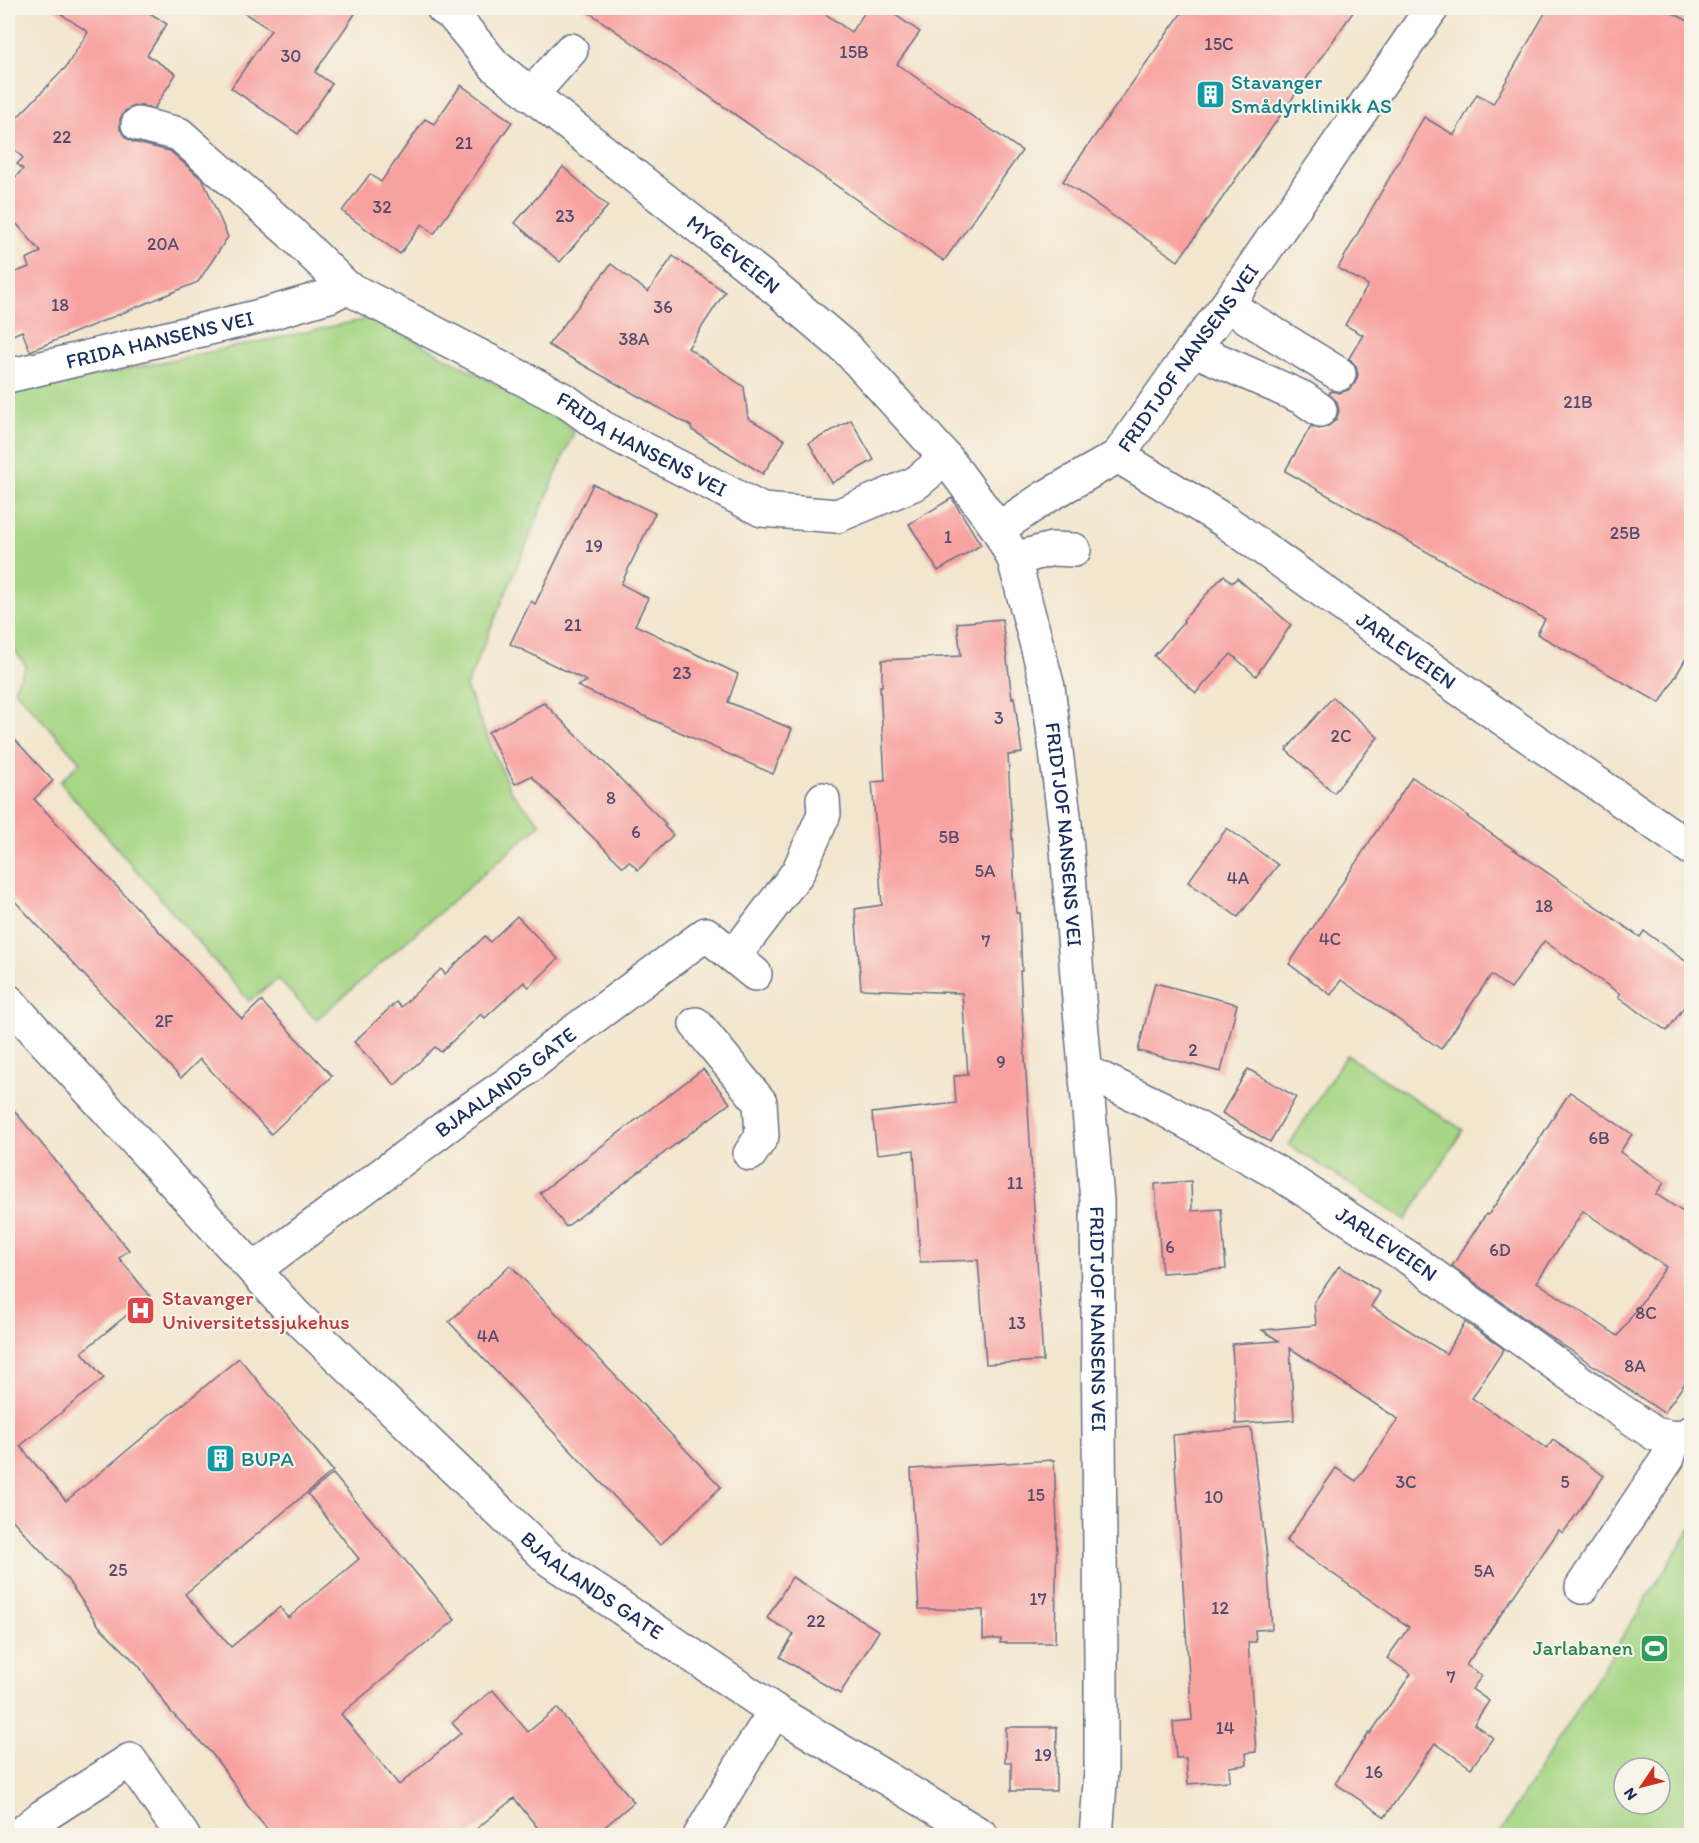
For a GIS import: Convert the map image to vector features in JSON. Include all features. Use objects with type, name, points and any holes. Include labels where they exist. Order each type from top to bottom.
[{"type":"street","name":"MYGEVEIEN","points":[[443,8],[453,15],[495,66],[761,276],[848,350],[946,458],[998,529]]},
{"type":"street","name":"FRIDTJOF NANSENS VEI","points":[[1096,1836],[1101,1771],[1097,1200],[1066,834],[1048,687],[1014,559],[998,529],[1044,498],[1118,456],[1193,349],[1227,305],[1432,8]]},
{"type":"street","points":[[531,94],[571,50]]},
{"type":"street","name":"FRIDA HANSENS VEI","points":[[138,124],[179,134],[290,232],[346,287],[566,401],[603,428],[762,510],[837,516],[916,483],[946,458]]},
{"type":"street","name":"FRIDA HANSENS VEI","points":[[8,376],[256,316],[329,296],[346,287]]},
{"type":"street","points":[[1227,305],[1339,374]]},
{"type":"street","points":[[1193,349],[1303,398],[1320,410]]},
{"type":"street","name":"JARLEVEIEN","points":[[1118,456],[1225,521],[1457,687],[1692,849]]},
{"type":"street","points":[[1014,559],[1052,549],[1074,550]]},
{"type":"street","name":"BJAALANDS GATE","points":[[254,1270],[459,1117],[506,1085],[557,1044],[706,934],[744,965],[798,872],[824,814],[823,799]]},
{"type":"street","name":"BJAALANDS GATE","points":[[8,1001],[295,1314],[550,1560],[776,1711],[982,1836]]},
{"type":"street","points":[[696,1024],[760,1102],[762,1136],[750,1154]]},
{"type":"street","name":"JARLEVEIEN","points":[[1085,1071],[1162,1108],[1283,1176],[1409,1258],[1655,1434],[1683,1435]]},
{"type":"street","name":"JARLEVEIEN","points":[[1582,1587],[1683,1435]]},
{"type":"street","points":[[700,1836],[776,1711]]},
{"type":"street","points":[[18,1836],[44,1816],[130,1760],[183,1836]]},
{"type":"green space","points":[[372,318],[557,417],[574,432],[466,687],[511,792],[541,824],[316,1020],[278,979],[249,1001],[60,782],[80,762],[14,689],[26,666],[8,641],[8,394]]},
{"type":"green space","points":[[1346,1055],[1463,1130],[1406,1220],[1289,1145]]},
{"type":"green space","name":"Jarlabanen","points":[[1691,1528],[1691,1835],[1498,1835]]},
{"type":"building","points":[[52,8],[142,8],[167,24],[147,55],[176,74],[154,109],[133,106],[125,111],[120,119],[120,129],[125,137],[133,142],[170,151],[203,180],[228,237],[198,282],[30,351],[22,331],[8,337],[8,275],[29,267],[26,259],[41,252],[8,214],[8,185],[23,169],[17,164],[23,158],[8,143],[8,127],[66,67],[88,32]]},
{"type":"building","points":[[236,8],[359,8],[315,72],[332,84],[298,134],[231,88],[271,30]]},
{"type":"building","points":[[583,8],[817,8],[851,32],[868,8],[885,8],[920,32],[897,64],[1022,151],[944,261]]},
{"type":"building","name":"Stavanger Smådyrklinikk AS","points":[[1185,8],[1356,8],[1178,261],[1063,181]]},
{"type":"building","points":[[1548,8],[1663,8],[1692,23],[1692,648],[1660,703],[1537,634],[1545,619],[1285,471],[1311,426],[1319,429],[1327,427],[1336,420],[1339,411],[1337,402],[1329,394],[1331,391],[1339,393],[1348,390],[1355,383],[1358,375],[1356,366],[1349,358],[1363,335],[1345,325],[1368,285],[1338,268],[1424,117],[1454,135],[1477,94],[1493,104]]},
{"type":"building","points":[[461,85],[512,122],[434,234],[422,224],[400,254],[342,211],[370,174],[381,182],[425,119],[434,124]]},
{"type":"building","points":[[563,167],[608,206],[560,262],[515,223]]},
{"type":"building","points":[[673,256],[725,292],[688,348],[744,387],[748,418],[785,440],[763,474],[692,430],[691,426],[548,345],[611,264],[648,292]]},
{"type":"building","points":[[851,420],[874,460],[832,483],[809,443]]},
{"type":"building","points":[[593,484],[655,513],[621,584],[648,598],[635,625],[738,674],[728,702],[792,729],[773,774],[577,686],[587,681],[510,644],[531,601],[535,604]]},
{"type":"building","points":[[952,498],[981,545],[938,571],[909,524]]},
{"type":"building","points":[[1224,575],[1232,583],[1237,578],[1291,625],[1256,676],[1231,654],[1196,693],[1154,656]]},
{"type":"building","points":[[1002,619],[1022,753],[1008,755],[1016,913],[1019,913],[1022,971],[1020,971],[1043,1361],[986,1364],[978,1260],[920,1262],[914,1150],[877,1154],[872,1113],[956,1103],[954,1076],[968,1075],[962,993],[861,989],[855,909],[882,905],[872,782],[885,781],[880,686],[882,686],[882,660],[961,656],[957,623]]},
{"type":"building","points":[[1333,697],[1378,737],[1334,793],[1286,750]]},
{"type":"building","points":[[544,703],[666,824],[664,826],[673,835],[638,870],[629,861],[623,867],[531,776],[515,784],[488,732]]},
{"type":"building","points":[[8,732],[53,781],[34,799],[242,1019],[261,1001],[332,1076],[271,1134],[200,1059],[181,1078],[8,894]]},
{"type":"building","points":[[1412,777],[1640,937],[1644,931],[1692,966],[1692,996],[1667,1031],[1618,997],[1620,994],[1544,941],[1511,989],[1491,975],[1441,1049],[1341,980],[1331,995],[1289,964]]},
{"type":"building","points":[[1227,828],[1278,865],[1238,917],[1188,882]]},
{"type":"building","points":[[517,916],[558,959],[529,987],[524,982],[485,1018],[481,1014],[441,1052],[435,1047],[395,1085],[354,1042],[396,1002],[401,1007],[441,969],[445,974],[485,936],[490,942]]},
{"type":"building","points":[[1155,983],[1237,1004],[1221,1072],[1138,1051]]},
{"type":"building","points":[[703,1069],[730,1103],[566,1227],[540,1193]]},
{"type":"building","points":[[1248,1069],[1296,1097],[1270,1142],[1222,1113]]},
{"type":"building","points":[[1570,1092],[1632,1134],[1620,1152],[1664,1183],[1656,1194],[1692,1218],[1692,1373],[1664,1413],[1542,1331],[1452,1266]],"holes":[[[1583,1211],[1666,1267],[1618,1336],[1537,1282]]]},
{"type":"building","name":"BUPA","points":[[8,1103],[129,1250],[119,1258],[150,1296],[82,1352],[104,1378],[20,1446],[66,1501],[239,1358],[333,1471],[185,1594],[231,1647],[280,1607],[288,1618],[359,1559],[308,1494],[333,1474],[455,1620],[341,1714],[399,1785],[461,1733],[452,1723],[493,1690],[528,1732],[557,1708],[634,1802],[594,1836],[544,1836],[514,1798],[468,1836],[273,1836],[247,1805],[213,1755],[171,1712],[139,1666],[99,1626],[67,1579],[8,1515]]},
{"type":"building","points":[[1191,1181],[1192,1211],[1221,1209],[1226,1269],[1162,1273],[1155,1184]]},
{"type":"building","points":[[510,1265],[721,1487],[660,1545],[449,1322]]},
{"type":"building","points":[[1339,1266],[1380,1292],[1371,1306],[1446,1354],[1465,1322],[1504,1349],[1472,1398],[1547,1448],[1553,1440],[1604,1476],[1563,1533],[1559,1530],[1466,1665],[1482,1676],[1472,1689],[1489,1701],[1474,1724],[1493,1738],[1471,1768],[1435,1743],[1385,1817],[1335,1783],[1411,1674],[1387,1658],[1409,1627],[1286,1541],[1336,1468],[1356,1481],[1398,1419],[1290,1348],[1294,1420],[1236,1424],[1232,1344],[1279,1341],[1262,1330],[1316,1325],[1314,1302]]},
{"type":"building","points":[[1251,1428],[1267,1557],[1272,1629],[1255,1630],[1256,1642],[1248,1642],[1256,1752],[1246,1753],[1247,1765],[1229,1767],[1230,1781],[1188,1784],[1186,1758],[1176,1758],[1173,1722],[1192,1720],[1173,1435]]},
{"type":"building","points":[[1054,1460],[1057,1523],[1055,1643],[1000,1643],[1001,1639],[983,1639],[983,1610],[919,1609],[911,1469]]},
{"type":"building","points":[[792,1577],[879,1631],[840,1694],[780,1657],[794,1634],[767,1618]]},
{"type":"building","points":[[1006,1727],[1057,1727],[1056,1791],[1011,1791],[1011,1762],[1005,1762]]},
{"type":"place","name":"Stavanger Smådyrklinikk AS","points":[[1210,94]]},
{"type":"place","name":"Stavanger Universitetssjukehus","points":[[141,1310]]},
{"type":"place","name":"BUPA","points":[[220,1459]]},
{"type":"place","name":"Jarlabanen","points":[[1654,1648]]}]
